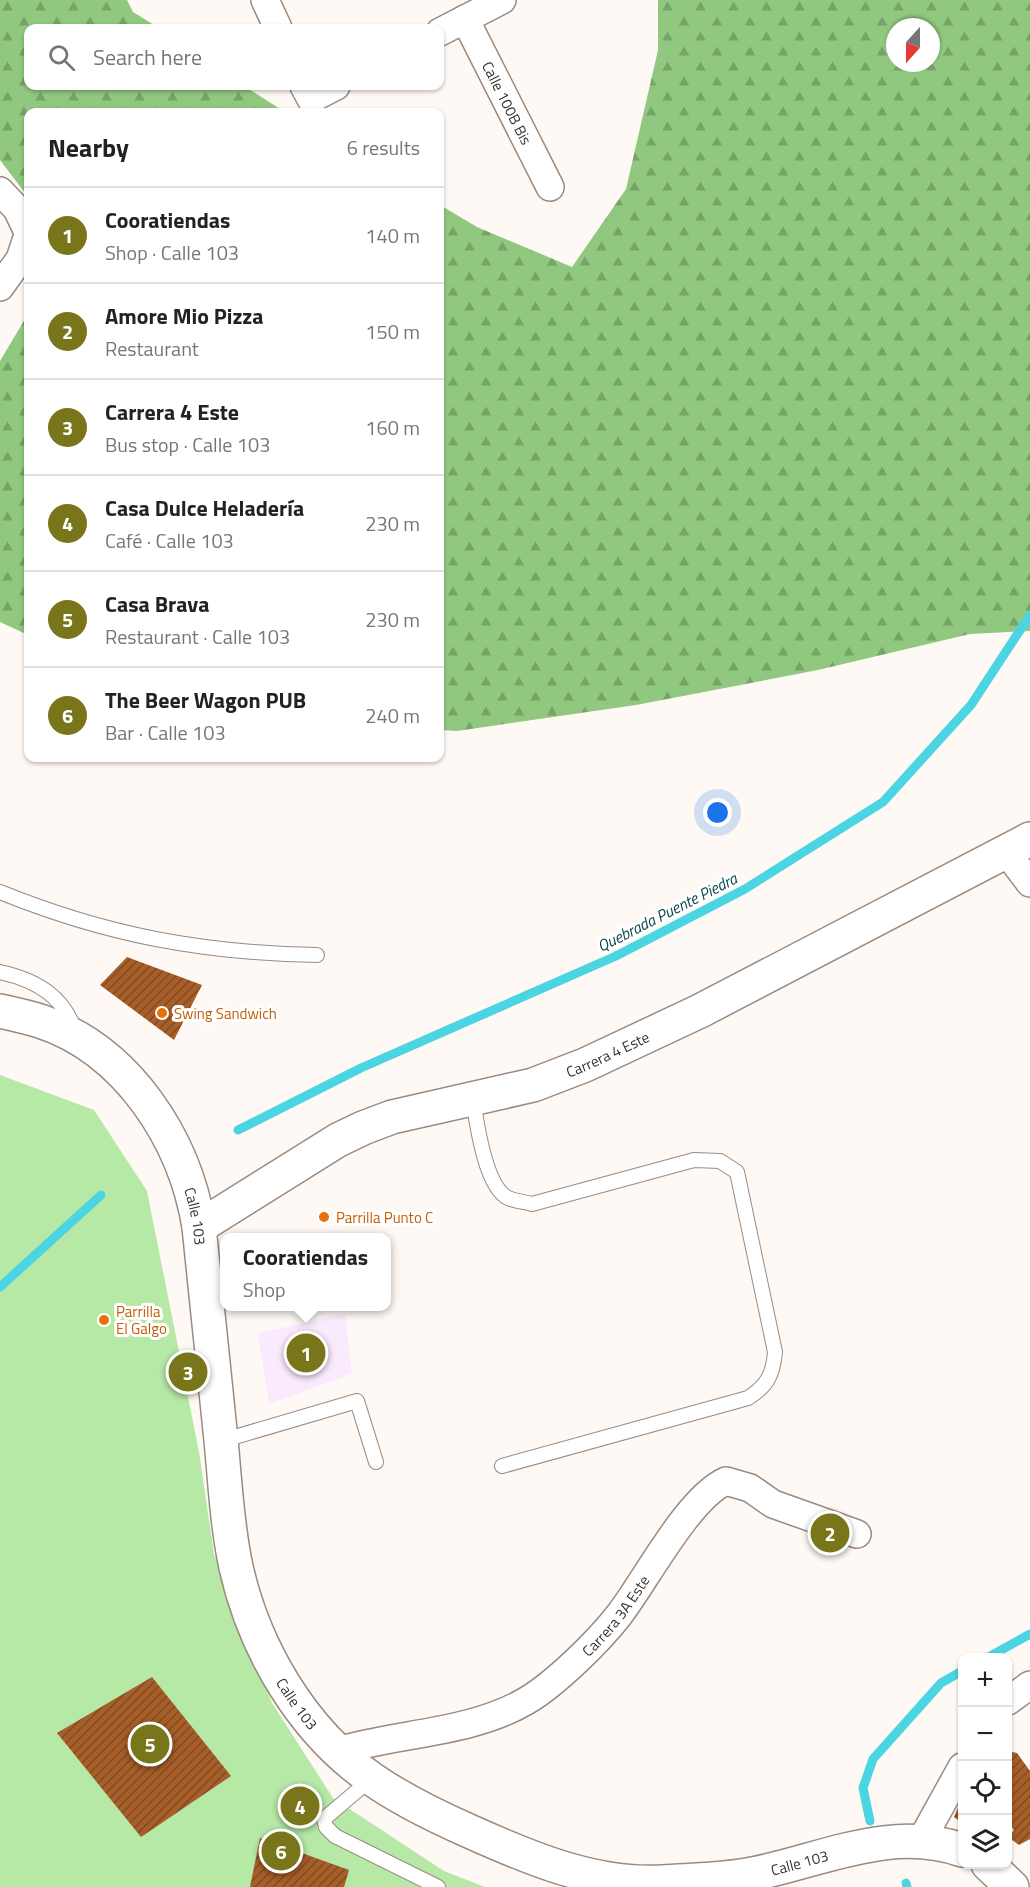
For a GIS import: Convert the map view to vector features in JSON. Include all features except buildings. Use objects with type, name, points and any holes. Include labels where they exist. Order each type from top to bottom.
[{"type":"main road","name":"Carrera 4 Este","points":[[199,1227],[338,1140],[363,1128],[392,1117],[473,1101],[533,1085],[585,1065],[700,1011],[1018,844]]},
{"type":"main road","name":"Calle 103","points":[[0,1011],[41,1021],[78,1039],[111,1062],[157,1116],[186,1172],[195,1200],[199,1227],[235,1564],[258,1636],[297,1703],[338,1750],[371,1779],[409,1802],[454,1824],[559,1867],[621,1881],[696,1883],[751,1874],[860,1846],[897,1840],[921,1841],[958,1849]]},
{"type":"main road","points":[[993,1869],[1012,1887]]},
{"type":"street","points":[[265,0],[276,24]]},
{"type":"street","points":[[444,30],[502,0]]},
{"type":"street","name":"Calle 100B Bis","points":[[465,19],[550,187]]},
{"type":"street","points":[[0,191],[18,209],[24,223]]},
{"type":"street","points":[[0,287],[20,259],[24,246]]},
{"type":"street","points":[[1018,844],[1030,883]]},
{"type":"street","name":"Carrera 3A Este","points":[[338,1750],[491,1718],[528,1701],[569,1667],[618,1616],[678,1529],[708,1493],[726,1481],[750,1488],[773,1504],[857,1534]]},
{"type":"street","points":[[1012,1698],[1030,1685]]},
{"type":"street","points":[[921,1841],[958,1776]]},
{"type":"lane","points":[[0,892],[53,914],[144,938],[227,951],[316,955]]},
{"type":"lane","points":[[0,972],[22,976],[51,993],[71,1017],[78,1039]]},
{"type":"lane","points":[[473,1101],[482,1148],[495,1185],[508,1198],[532,1204],[694,1160],[720,1161],[737,1172],[775,1352],[773,1371],[763,1388],[748,1398],[502,1466]]},
{"type":"lane","points":[[221,1442],[357,1401],[376,1462]]},
{"type":"lane","points":[[371,1779],[324,1818],[326,1827],[335,1836],[438,1887]]},
{"type":"shaded area","points":[[345,1314],[352,1374],[269,1404],[258,1333]]},
{"type":"green space","points":[[0,0],[127,0],[133,12],[152,24],[24,24],[24,90],[250,90],[279,108],[24,108],[24,192],[0,160]]},
{"type":"green space","points":[[658,0],[1030,0],[1030,631],[970,634],[818,670],[636,705],[457,731],[444,730],[444,207],[477,227],[572,267],[626,189],[658,50]]},
{"type":"green space","points":[[24,321],[24,633],[0,622],[0,361]]},
{"type":"green space","points":[[0,1075],[94,1110],[147,1191],[199,1452],[214,1554],[272,1703],[333,1798],[444,1871],[485,1887],[0,1887]]},
{"type":"waterway","name":"Quebrada Puente Piedra","points":[[238,1130],[361,1068],[616,956],[745,889],[883,802],[971,705],[1030,615]]},
{"type":"waterway","name":"Quebrada Puente Piedra","points":[[0,1287],[101,1195]]},
{"type":"waterway","points":[[996,1653],[1030,1634]]},
{"type":"waterway","points":[[870,1821],[863,1788],[873,1759],[941,1683],[958,1673]]},
{"type":"waterway","points":[[906,1883],[907,1887]]},
{"type":"place","name":"Swing Sandwich","points":[[162,1013]]},
{"type":"place","name":"Parrilla Punto C","points":[[324,1217]]},
{"type":"place","name":"Parrilla El Galgo","points":[[104,1320]]},
{"type":"place","name":"Cooratiendas","points":[[306,1353]]},
{"type":"place","name":"Carrera 4 Este","points":[[188,1372]]},
{"type":"place","name":"Amore Mio Pizza","points":[[830,1533]]},
{"type":"place","name":"Casa Brava","points":[[150,1744]]},
{"type":"place","name":"Casa Dulce Heladería","points":[[300,1806]]},
{"type":"place","name":"The Beer Wagon PUB","points":[[281,1851]]}]
